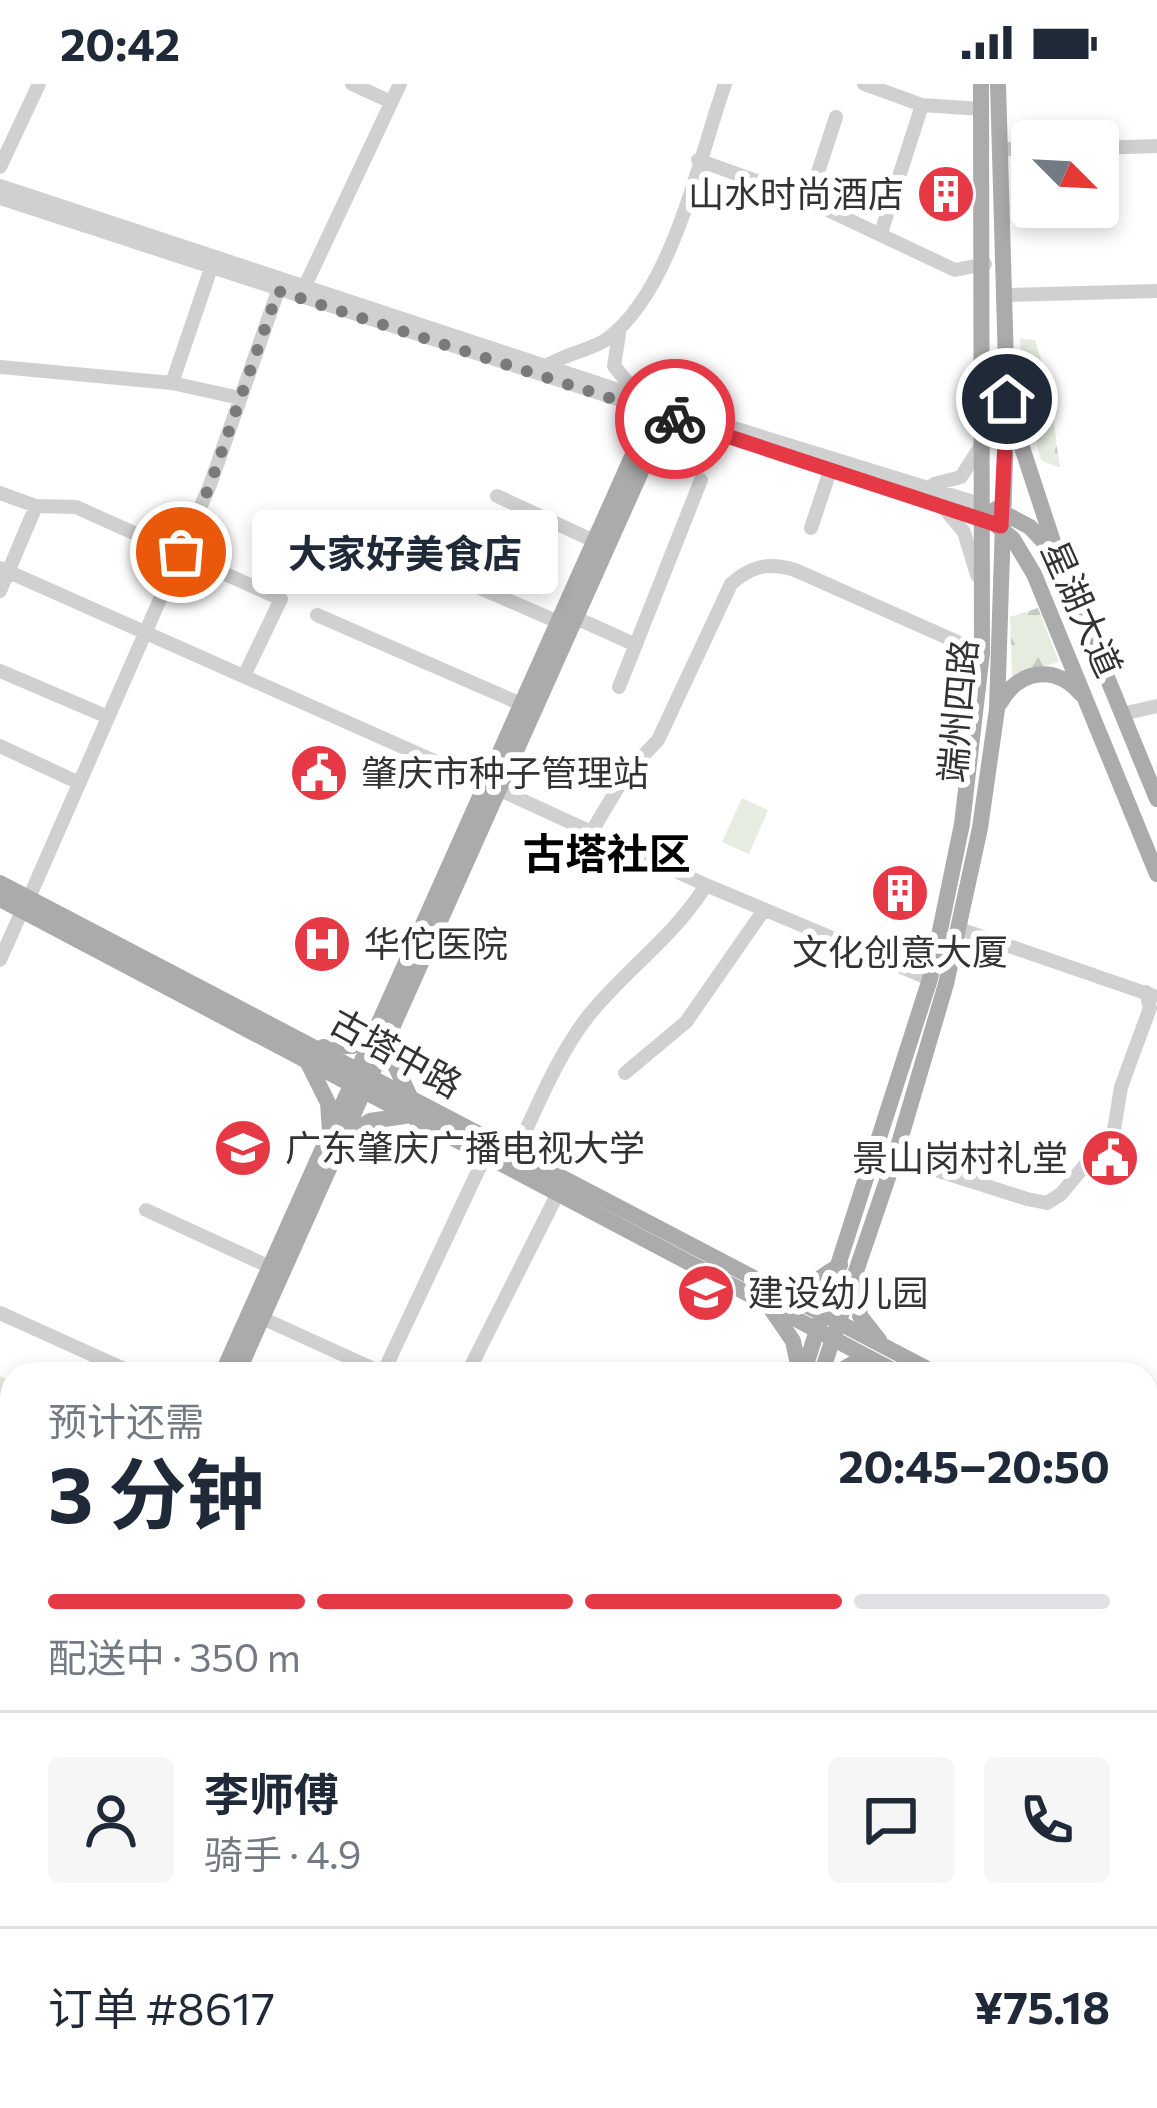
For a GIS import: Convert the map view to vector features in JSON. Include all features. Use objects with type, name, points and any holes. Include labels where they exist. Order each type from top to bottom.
[{"type":"main road","name":"端州四路","points":[[828,1326],[960,929],[997,709],[985,438],[981,84]]},
{"type":"main road","name":"端州四路","points":[[849,1267],[895,1156],[962,824],[990,618],[980,588],[1006,438],[1007,399],[998,84]]},
{"type":"main road","name":"星湖大道","points":[[1007,399],[1056,555],[1157,800]]},
{"type":"main road","points":[[492,787],[521,704],[567,620],[594,541],[653,408]]},
{"type":"main road","points":[[242,1362],[567,620],[653,408]]},
{"type":"main road","points":[[985,438],[1006,438]]},
{"type":"main road","points":[[992,515],[1039,533],[1056,555]]},
{"type":"main road","name":"星湖大道","points":[[992,515],[1029,564],[1157,874]]},
{"type":"main road","points":[[1029,564],[1032,550],[1040,545],[1056,555]]},
{"type":"main road","points":[[997,709],[1009,688],[1043,673],[1066,679],[1090,706]]},
{"type":"main road","name":"古塔中路","points":[[0,883],[25,905]]},
{"type":"main road","name":"古塔中路","points":[[0,899],[25,905],[312,1053],[485,1156],[704,1259]]},
{"type":"main road","points":[[337,1137],[312,1053],[352,1046],[389,1021]]},
{"type":"main road","points":[[227,1362],[337,1137],[409,1109],[394,1063],[389,1021]]},
{"type":"main road","name":"古塔中路","points":[[409,1109],[514,1154],[887,1359]]},
{"type":"main road","points":[[799,1362],[773,1295],[811,1285],[849,1267],[860,1316],[890,1362]]},
{"type":"main road","points":[[808,1362],[828,1326]]},
{"type":"main road","points":[[823,1362],[828,1326]]},
{"type":"main road","points":[[862,1362],[897,1362]]},
{"type":"street","points":[[0,166],[39,84]]},
{"type":"street","points":[[352,84],[392,102]]},
{"type":"street","points":[[304,288],[400,84]]},
{"type":"street","points":[[548,365],[577,348],[602,343],[623,324],[657,277],[725,84]]},
{"type":"street","points":[[864,84],[922,105],[981,110]]},
{"type":"street","points":[[881,233],[922,105]]},
{"type":"street","points":[[809,200],[836,117]]},
{"type":"street","points":[[1119,147],[1157,146]]},
{"type":"street","points":[[1000,149],[1011,149]]},
{"type":"street","points":[[698,160],[809,200],[956,269],[985,264]]},
{"type":"street","points":[[0,186],[548,365],[653,408],[923,485],[992,515]]},
{"type":"street","points":[[0,198],[831,468],[992,515]]},
{"type":"street","points":[[172,383],[211,268]]},
{"type":"street","points":[[0,960],[181,552],[278,291]]},
{"type":"street","points":[[1004,295],[1157,291]]},
{"type":"street","points":[[623,324],[611,356],[653,408]]},
{"type":"street","points":[[0,367],[172,383],[240,398]]},
{"type":"street","points":[[923,485],[961,478],[985,438]]},
{"type":"street","points":[[811,528],[831,468]]},
{"type":"street","points":[[619,687],[701,479]]},
{"type":"street","points":[[0,493],[36,506],[76,507],[281,599],[244,676]]},
{"type":"street","points":[[496,496],[594,541]]},
{"type":"street","points":[[938,502],[969,543],[980,588]]},
{"type":"street","points":[[0,591],[4,570],[36,506]]},
{"type":"street","points":[[400,553],[636,645]]},
{"type":"street","points":[[592,831],[626,774],[658,740],[725,595],[751,568],[770,565],[795,570],[982,653]]},
{"type":"street","points":[[4,570],[706,885],[930,979]]},
{"type":"street","points":[[317,615],[521,704]]},
{"type":"street","points":[[0,670],[108,717]]},
{"type":"street","points":[[1122,713],[1157,706]]},
{"type":"street","points":[[0,746],[79,783]]},
{"type":"street","points":[[514,1154],[588,1017],[665,942],[706,885]]},
{"type":"street","points":[[625,1073],[686,1022],[764,910]]},
{"type":"street","points":[[895,1156],[1047,1203],[1061,1194],[1114,1130],[1121,1087],[1150,1008],[1154,994],[960,929]]},
{"type":"street","points":[[390,1362],[485,1156]]},
{"type":"street","points":[[473,1362],[558,1193]]},
{"type":"street","points":[[146,1210],[270,1267]]},
{"type":"street","points":[[0,1313],[108,1362]]},
{"type":"street","points":[[262,1318],[358,1362]]},
{"type":"green space","points":[[1020,339],[1035,340],[1048,382],[1060,468],[1041,460],[1026,406]]},
{"type":"green space","points":[[1038,608],[1059,662],[1012,676],[1010,617]]},
{"type":"green space","points":[[742,798],[768,810],[749,854],[722,842]]},
{"type":"way so far","points":[[181,552],[210,485],[278,291],[675,419]]},
{"type":"place","name":"山水时尚酒店","points":[[946,194]]},
{"type":"place","name":"大家好美食店","points":[[181,552]]},
{"type":"place","name":"肇庆市种子管理站","points":[[319,773]]},
{"type":"place","name":"文化创意大厦","points":[[900,893]]},
{"type":"place","name":"华佗医院","points":[[322,944]]},
{"type":"place","name":"广东肇庆广播电视大学","points":[[243,1148]]},
{"type":"place","name":"景山岗村礼堂","points":[[1110,1158]]},
{"type":"place","name":"建设幼儿园","points":[[706,1293]]},
{"type":"district","name":"古塔社区","points":[[607,854]]},
{"type":"route","points":[[675,419],[1001,526],[1007,399]]}]
